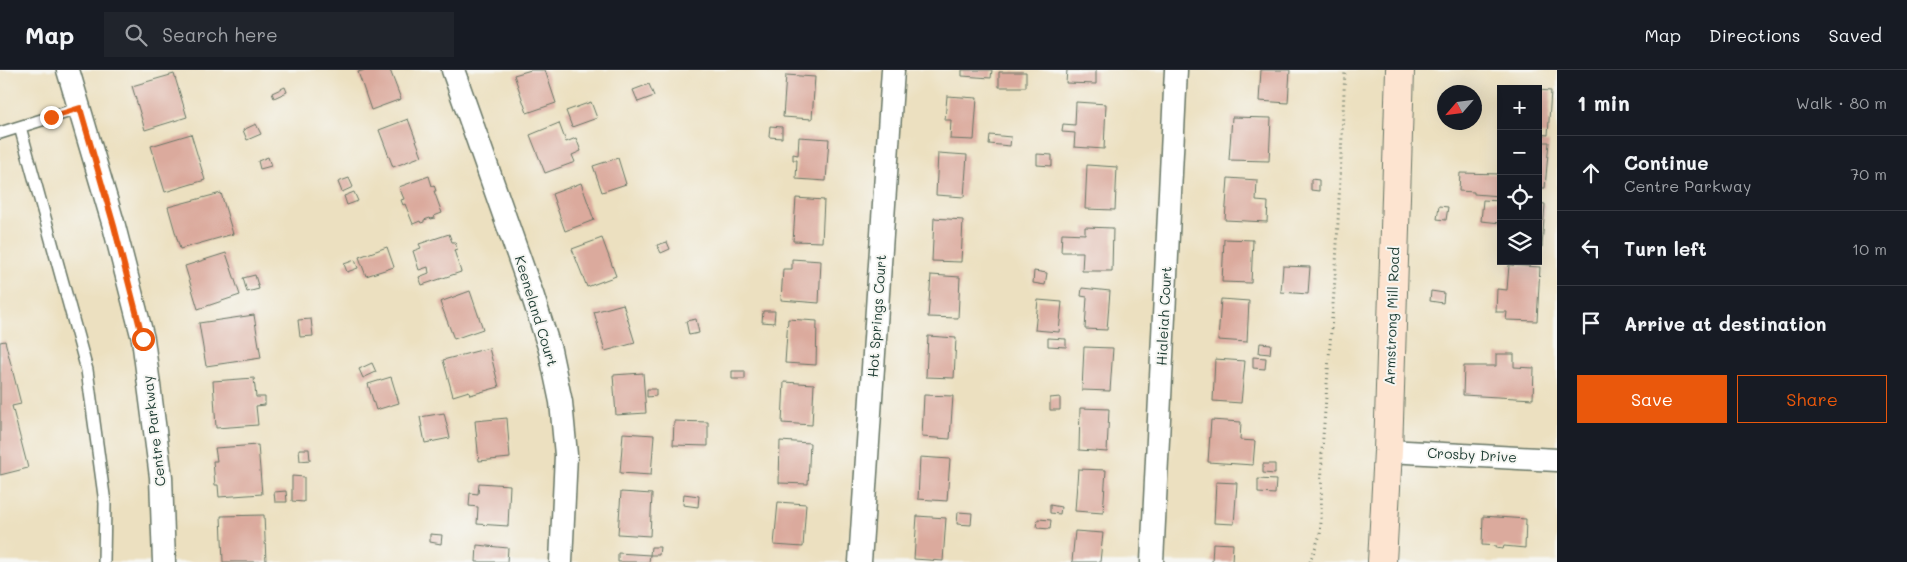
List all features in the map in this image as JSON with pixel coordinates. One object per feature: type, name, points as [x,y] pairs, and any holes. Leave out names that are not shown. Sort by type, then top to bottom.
[{"type":"main road","name":"Armstrong Mill Road","points":[[1382,562],[1388,451],[1400,70]]},
{"type":"street","name":"Centre Parkway","points":[[68,70],[114,226],[143,339],[161,477],[164,562]]},
{"type":"street","name":"Keeneland Court","points":[[453,70],[533,297],[554,368],[561,402],[566,455],[561,562]]},
{"type":"street","name":"Hot Springs Court","points":[[860,562],[893,70]]},
{"type":"street","name":"Hialeiah Court","points":[[1152,562],[1176,70]]},
{"type":"street","name":"Crosby Drive","points":[[1388,451],[1557,460]]},
{"type":"lane","points":[[0,133],[80,108]]},
{"type":"lane","points":[[20,127],[87,370],[105,503],[104,562]]},
{"type":"path","points":[[1310,562],[1320,535],[1321,522],[1322,450],[1336,264],[1345,70]]},
{"type":"building","points":[[365,70],[390,70],[401,99],[371,110],[358,72]]},
{"type":"building","points":[[531,70],[545,70],[556,103],[527,113],[514,75]]},
{"type":"building","points":[[962,70],[992,70],[991,78],[962,76]]},
{"type":"building","points":[[1067,70],[1096,70],[1096,84],[1066,83]]},
{"type":"building","points":[[1261,70],[1290,70],[1288,103],[1259,101]]},
{"type":"building","points":[[999,72],[1026,72],[1026,87],[999,87]]},
{"type":"building","points":[[174,74],[187,117],[145,130],[132,86]]},
{"type":"building","points":[[786,75],[815,77],[812,119],[783,117]]},
{"type":"building","points":[[649,84],[654,96],[638,102],[633,90]]},
{"type":"building","points":[[285,87],[287,92],[274,98],[272,93]]},
{"type":"building","points":[[1542,90],[1551,91],[1548,135],[1542,134]]},
{"type":"building","points":[[947,96],[977,98],[974,140],[950,139],[951,120],[945,120]]},
{"type":"building","points":[[591,102],[597,118],[572,127],[566,111]]},
{"type":"building","points":[[1076,102],[1106,104],[1104,149],[1074,147],[1075,133],[1062,132],[1063,124],[1075,125]]},
{"type":"building","points":[[1232,117],[1271,118],[1269,161],[1229,160]]},
{"type":"building","points":[[408,119],[422,156],[393,167],[379,130]]},
{"type":"building","points":[[559,123],[566,142],[576,138],[581,151],[572,155],[575,162],[545,173],[530,135]]},
{"type":"building","points":[[256,124],[261,134],[247,140],[243,130]]},
{"type":"building","points":[[770,126],[782,127],[782,138],[769,137]]},
{"type":"building","points":[[191,134],[205,180],[165,192],[151,146]]},
{"type":"building","points":[[990,135],[1011,137],[1010,146],[989,144]]},
{"type":"building","points":[[799,137],[829,139],[826,181],[796,179],[797,160],[793,160],[793,154],[798,155]]},
{"type":"building","points":[[1542,142],[1549,142],[1545,188],[1542,188]]},
{"type":"building","points":[[938,153],[967,155],[964,197],[936,195]]},
{"type":"building","points":[[1037,154],[1052,155],[1052,166],[1037,165]]},
{"type":"building","points":[[268,157],[271,166],[260,169],[258,161]]},
{"type":"building","points":[[618,158],[626,184],[602,192],[593,166]]},
{"type":"building","points":[[1087,165],[1117,167],[1115,210],[1085,209]]},
{"type":"building","points":[[1460,173],[1497,174],[1497,196],[1459,191]]},
{"type":"building","points":[[429,176],[432,186],[434,185],[436,191],[434,191],[442,213],[434,216],[435,218],[413,224],[405,204],[403,205],[401,200],[404,199],[399,187]]},
{"type":"building","points":[[349,178],[353,187],[342,192],[338,182]]},
{"type":"building","points":[[1228,178],[1257,180],[1256,201],[1268,202],[1267,222],[1225,220]]},
{"type":"building","points":[[1311,179],[1319,180],[1319,191],[1311,190]]},
{"type":"building","points":[[581,183],[594,220],[565,231],[552,194]]},
{"type":"building","points":[[354,192],[358,201],[347,205],[344,196]]},
{"type":"building","points":[[221,193],[233,234],[180,249],[168,207]]},
{"type":"building","points":[[796,198],[824,200],[822,242],[793,241]]},
{"type":"building","points":[[1483,200],[1497,201],[1497,223],[1481,221]]},
{"type":"building","points":[[1542,204],[1545,204],[1542,247]]},
{"type":"building","points":[[1439,206],[1448,207],[1446,220],[1437,219]]},
{"type":"building","points":[[934,218],[963,220],[961,262],[932,261]]},
{"type":"building","points":[[1085,227],[1113,228],[1112,271],[1082,271],[1083,252],[1061,252],[1062,233],[1085,234]]},
{"type":"building","points":[[449,234],[452,242],[455,242],[457,249],[454,250],[461,272],[422,285],[419,277],[429,273],[428,267],[419,270],[413,251],[421,248],[419,244]]},
{"type":"building","points":[[602,238],[616,276],[587,287],[572,249]]},
{"type":"building","points":[[1224,239],[1253,240],[1251,283],[1222,282]]},
{"type":"building","points":[[667,242],[670,249],[661,253],[657,245]]},
{"type":"building","points":[[387,247],[394,267],[366,276],[359,257]]},
{"type":"building","points":[[226,253],[240,295],[198,309],[185,266]]},
{"type":"building","points":[[792,259],[821,261],[819,303],[781,300],[783,269],[792,269]]},
{"type":"building","points":[[355,260],[358,268],[347,272],[344,264]]},
{"type":"building","points":[[1509,265],[1540,267],[1537,321],[1506,320],[1507,312],[1496,312],[1497,289],[1507,290]]},
{"type":"building","points":[[1283,266],[1310,267],[1308,294],[1281,292]]},
{"type":"building","points":[[1034,271],[1047,273],[1045,285],[1033,283]]},
{"type":"building","points":[[255,275],[259,289],[247,292],[243,278]]},
{"type":"building","points":[[931,275],[960,277],[958,318],[928,317]]},
{"type":"building","points":[[1082,288],[1110,291],[1107,330],[1085,329],[1087,297],[1081,296]]},
{"type":"building","points":[[470,291],[483,329],[454,339],[440,302]]},
{"type":"building","points":[[1431,291],[1444,293],[1443,303],[1430,301]]},
{"type":"building","points":[[1221,299],[1249,301],[1247,342],[1218,340]]},
{"type":"building","points":[[1038,300],[1062,302],[1059,332],[1035,330]]},
{"type":"building","points":[[623,304],[635,343],[605,351],[594,312]]},
{"type":"building","points":[[763,311],[775,311],[774,323],[762,322]]},
{"type":"building","points":[[254,315],[261,358],[206,366],[199,323]]},
{"type":"building","points":[[311,319],[313,336],[300,337],[298,320]]},
{"type":"building","points":[[696,319],[699,333],[689,335],[686,321]]},
{"type":"building","points":[[788,319],[817,321],[816,365],[785,363]]},
{"type":"building","points":[[928,336],[956,338],[954,378],[926,377]]},
{"type":"building","points":[[1048,338],[1066,339],[1066,347],[1048,346]]},
{"type":"building","points":[[5,341],[21,404],[12,406],[28,468],[0,475],[0,342]]},
{"type":"building","points":[[1260,343],[1271,344],[1270,354],[1259,353]]},
{"type":"building","points":[[1084,347],[1113,348],[1110,391],[1082,390]]},
{"type":"building","points":[[489,348],[499,387],[470,395],[469,391],[453,396],[443,360]]},
{"type":"building","points":[[1496,354],[1514,354],[1514,367],[1534,368],[1533,399],[1463,395],[1464,366],[1496,366]]},
{"type":"building","points":[[1253,357],[1266,358],[1265,369],[1253,368]]},
{"type":"building","points":[[1215,359],[1245,361],[1241,403],[1213,401]]},
{"type":"building","points":[[372,363],[376,372],[363,378],[359,369]]},
{"type":"building","points":[[732,371],[745,371],[745,379],[732,379]]},
{"type":"building","points":[[643,373],[646,413],[616,415],[613,375]]},
{"type":"building","points":[[391,377],[399,403],[376,410],[368,384]]},
{"type":"building","points":[[254,378],[256,397],[265,397],[265,405],[256,406],[258,425],[216,428],[213,381]]},
{"type":"building","points":[[784,382],[814,384],[812,425],[782,423]]},
{"type":"building","points":[[647,389],[656,389],[656,396],[647,397]]},
{"type":"building","points":[[924,395],[953,396],[950,439],[922,437]]},
{"type":"building","points":[[1060,397],[1060,410],[1050,410],[1050,398]]},
{"type":"building","points":[[1080,408],[1109,409],[1107,452],[1079,450]]},
{"type":"building","points":[[444,413],[450,438],[425,443],[420,417]]},
{"type":"building","points":[[507,418],[510,458],[479,461],[475,421]]},
{"type":"building","points":[[1211,420],[1241,422],[1240,440],[1255,441],[1253,465],[1208,462]]},
{"type":"building","points":[[674,421],[708,422],[708,446],[673,445]]},
{"type":"building","points":[[623,433],[654,435],[651,475],[620,473]]},
{"type":"building","points":[[780,441],[810,443],[808,484],[779,483]]},
{"type":"building","points":[[258,445],[262,494],[219,497],[218,485],[215,485],[213,461],[217,461],[215,448]]},
{"type":"building","points":[[299,449],[309,449],[310,460],[300,461]]},
{"type":"building","points":[[920,457],[950,459],[947,501],[918,499]]},
{"type":"building","points":[[1263,464],[1275,464],[1275,474],[1263,473]]},
{"type":"building","points":[[1078,469],[1106,470],[1103,513],[1075,511]]},
{"type":"building","points":[[292,476],[304,477],[304,502],[292,501]]},
{"type":"building","points":[[1258,479],[1276,480],[1275,494],[1258,493]]},
{"type":"building","points":[[1216,482],[1237,483],[1234,524],[1214,523]]},
{"type":"building","points":[[479,483],[510,485],[508,526],[477,524],[478,507],[469,506],[470,493],[478,494]]},
{"type":"building","points":[[286,491],[287,502],[275,502],[274,492]]},
{"type":"building","points":[[621,492],[652,494],[650,536],[618,534]]},
{"type":"building","points":[[684,494],[699,496],[698,507],[683,505]]},
{"type":"building","points":[[778,502],[806,504],[803,547],[774,545]]},
{"type":"building","points":[[1050,505],[1061,507],[1060,514],[1050,513]]},
{"type":"building","points":[[958,512],[972,513],[971,525],[957,524]]},
{"type":"building","points":[[264,515],[266,562],[223,562],[221,516]]},
{"type":"building","points":[[917,516],[946,518],[943,561],[914,559]]},
{"type":"building","points":[[1483,516],[1526,519],[1525,548],[1504,546],[1503,549],[1496,548],[1497,546],[1482,545]]},
{"type":"building","points":[[1038,519],[1051,520],[1050,529],[1037,528]]},
{"type":"building","points":[[1075,531],[1103,533],[1100,562],[1072,562]]},
{"type":"building","points":[[430,534],[442,535],[441,544],[430,542]]},
{"type":"building","points":[[1213,543],[1233,544],[1232,562],[1212,562]]},
{"type":"building","points":[[477,545],[508,548],[507,562],[476,562]]},
{"type":"building","points":[[651,547],[660,547],[659,555],[650,555]]},
{"type":"building","points":[[618,553],[650,555],[649,562],[618,562]]},
{"type":"route","points":[[51,117],[80,108],[114,226],[143,339]]}]
